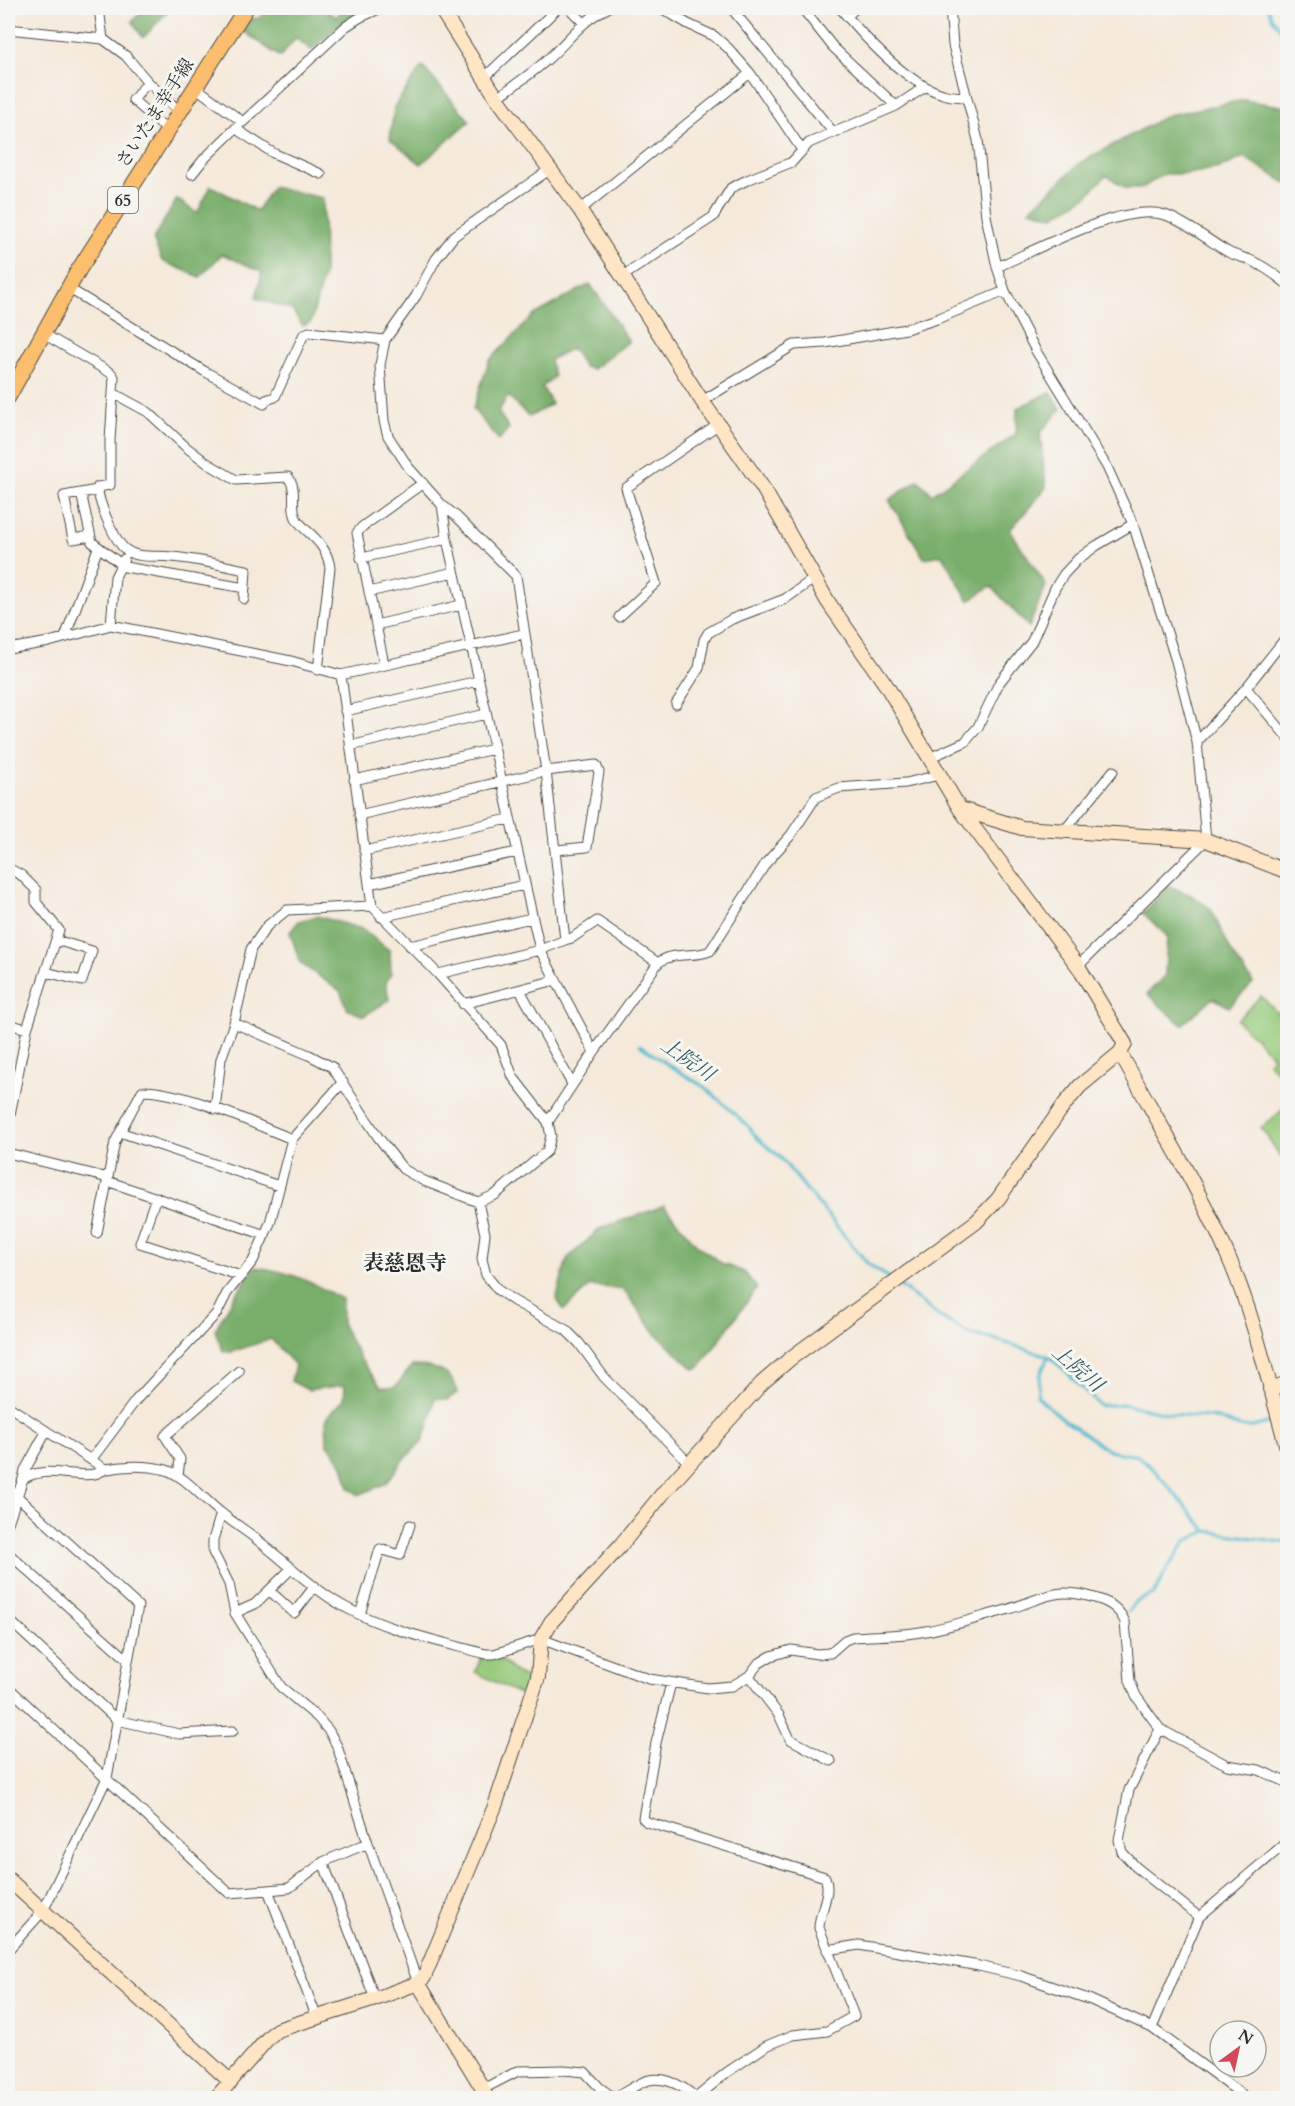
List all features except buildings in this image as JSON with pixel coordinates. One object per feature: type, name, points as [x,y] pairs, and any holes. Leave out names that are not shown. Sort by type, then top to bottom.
[{"type":"main road","name":"さいたま幸手線","points":[[10,388],[68,288],[246,8]]},
{"type":"street","points":[[99,8],[103,39]]},
{"type":"street","points":[[192,174],[239,125],[345,27],[381,8]]},
{"type":"street","points":[[216,2098],[277,2030],[375,1999],[418,1983],[424,1977],[495,1806],[538,1677],[541,1639],[551,1622],[762,1383],[791,1358],[976,1222],[998,1199],[1064,1105],[1080,1086],[1119,1053],[1125,1044],[1078,966],[960,809],[886,685],[828,603],[763,488],[702,401],[580,210],[497,98],[440,8]]},
{"type":"street","points":[[485,76],[558,8]]},
{"type":"street","points":[[569,8],[584,23]]},
{"type":"street","points":[[497,98],[550,57],[594,14],[608,8]]},
{"type":"street","points":[[662,8],[714,36],[750,73],[801,150]]},
{"type":"street","points":[[731,8],[833,132]]},
{"type":"street","points":[[802,8],[833,47],[896,106]]},
{"type":"street","points":[[840,8],[862,35],[909,76],[925,87],[945,95],[966,97]]},
{"type":"street","points":[[846,16],[856,8]]},
{"type":"street","points":[[950,8],[953,45],[978,140],[986,216],[997,267],[1005,291],[1036,351],[1107,467],[1133,524],[1176,661],[1197,742],[1206,840]]},
{"type":"street","points":[[8,29],[103,39],[126,56],[147,82],[179,111]]},
{"type":"street","points":[[580,210],[750,73]]},
{"type":"street","points":[[147,82],[133,100],[167,130]]},
{"type":"street","points":[[195,87],[273,153],[321,174]]},
{"type":"street","points":[[623,276],[713,217],[731,188],[792,162],[809,143],[896,106],[925,87]]},
{"type":"street","points":[[549,170],[454,236],[436,259],[416,296],[385,340],[380,365],[384,421],[393,444],[409,468],[442,505],[516,576],[546,771],[565,940]]},
{"type":"street","points":[[997,267],[1098,223],[1126,216],[1153,213],[1166,215],[1231,254],[1274,273],[1287,285]]},
{"type":"street","points":[[68,288],[204,371],[264,404],[266,400],[275,397],[304,334],[309,332],[385,340]]},
{"type":"street","points":[[702,401],[794,345],[825,343],[906,329],[1005,291]]},
{"type":"street","points":[[42,333],[111,373],[114,377],[110,485],[98,487],[97,490],[64,496],[73,539],[90,536]]},
{"type":"street","points":[[112,393],[148,412],[186,447],[236,480],[288,477],[293,483],[296,521],[321,544],[330,568],[318,670]]},
{"type":"street","points":[[619,616],[656,583],[626,488],[718,424]]},
{"type":"street","points":[[384,664],[357,533],[423,483]]},
{"type":"street","points":[[97,490],[113,531],[127,551],[144,556],[173,556],[246,570],[244,600]]},
{"type":"street","points":[[81,493],[92,542],[125,567],[245,588]]},
{"type":"street","points":[[442,505],[461,605],[531,918],[540,950],[594,1052]]},
{"type":"street","points":[[929,758],[965,742],[978,728],[999,683],[1032,640],[1055,588],[1064,574],[1078,559],[1133,524]]},
{"type":"street","points":[[361,558],[447,539]]},
{"type":"street","points":[[65,637],[98,548]]},
{"type":"street","points":[[111,625],[116,577],[127,551]]},
{"type":"street","points":[[369,592],[454,572]]},
{"type":"street","points":[[676,704],[699,668],[704,640],[708,633],[732,618],[785,599],[815,578]]},
{"type":"street","points":[[376,625],[461,605]]},
{"type":"street","points":[[8,649],[111,625],[291,661],[340,675],[524,634]]},
{"type":"street","points":[[1197,742],[1246,688],[1287,635]]},
{"type":"street","points":[[234,1023],[332,1067],[378,1137],[403,1169],[424,1181],[478,1202],[495,1195],[547,1151],[551,1136],[548,1122],[513,1077],[501,1045],[438,974],[372,906],[340,675]]},
{"type":"street","points":[[345,711],[478,681]]},
{"type":"street","points":[[1246,688],[1287,738]]},
{"type":"street","points":[[350,746],[486,714]]},
{"type":"street","points":[[354,780],[494,749]]},
{"type":"street","points":[[359,815],[546,771],[592,764],[598,767],[599,772],[587,847],[556,850]]},
{"type":"street","points":[[1064,831],[1113,771]]},
{"type":"street","points":[[548,1122],[594,1052],[658,963],[672,956],[704,954],[710,951],[766,863],[791,835],[816,797],[839,788],[906,783],[939,775]]},
{"type":"street","points":[[960,809],[1022,828],[1206,840],[1287,872]]},
{"type":"street","points":[[364,851],[509,819]]},
{"type":"street","points":[[1078,966],[1206,840]]},
{"type":"street","points":[[369,884],[517,852]]},
{"type":"street","points":[[8,868],[21,875],[36,890],[36,902],[59,930],[27,1029],[8,1125]]},
{"type":"street","points":[[381,917],[524,885]]},
{"type":"street","points":[[215,1108],[221,1059],[234,1023],[251,949],[267,926],[287,910],[372,906]]},
{"type":"street","points":[[410,946],[531,918]]},
{"type":"street","points":[[438,974],[540,950],[572,938],[597,921],[658,963]]},
{"type":"street","points":[[46,972],[82,981],[92,951],[56,940]]},
{"type":"street","points":[[463,1004],[556,980]]},
{"type":"street","points":[[520,990],[572,1084]]},
{"type":"street","points":[[8,1024],[27,1029]]},
{"type":"street","points":[[1119,1053],[1210,1216],[1232,1265],[1287,1451]]},
{"type":"street","points":[[91,1460],[136,1400],[217,1313],[227,1293],[253,1261],[270,1223],[292,1139],[343,1082]]},
{"type":"street","points":[[97,1233],[115,1142],[142,1091],[177,1097],[215,1108],[292,1139]]},
{"type":"street","points":[[120,1132],[279,1186]]},
{"type":"street","points":[[8,1153],[108,1180],[265,1235]]},
{"type":"street","points":[[156,1197],[140,1243],[241,1276]]},
{"type":"street","points":[[478,1202],[485,1234],[482,1259],[486,1275],[498,1290],[566,1330],[579,1343],[604,1377],[690,1464]]},
{"type":"street","points":[[178,1476],[180,1459],[165,1436],[239,1371]]},
{"type":"street","points":[[1270,1389],[1287,1383]]},
{"type":"street","points":[[8,1406],[105,1469]]},
{"type":"street","points":[[8,1523],[25,1470],[46,1432]]},
{"type":"street","points":[[23,1479],[28,1476],[54,1472],[96,1474],[105,1469],[142,1467],[164,1469],[178,1476],[220,1513],[330,1598],[360,1614],[418,1636],[486,1654],[494,1654],[541,1639],[649,1679],[708,1688],[732,1686],[749,1676],[758,1665],[771,1656],[791,1650],[817,1654],[830,1653],[845,1640],[853,1637],[925,1632],[1009,1609],[1040,1597],[1078,1592],[1105,1601],[1122,1614],[1125,1622],[1130,1681],[1136,1696],[1160,1729],[1227,1766],[1260,1770],[1287,1783]]},
{"type":"street","points":[[8,1488],[138,1606],[107,1778],[43,1911],[8,1950]]},
{"type":"street","points":[[220,1513],[213,1540],[213,1552],[229,1584],[235,1613],[282,1687],[317,1718],[329,1731],[337,1746],[368,1843],[418,1983],[484,2094],[518,2072],[564,2070],[585,2072],[600,2088],[613,2097],[625,2094],[647,2080],[660,2078],[686,2090],[696,2098],[726,2073],[766,2046],[794,2035],[826,2031],[854,2016],[819,1928],[819,1920],[829,1886],[825,1877],[647,1822],[643,1818],[656,1743],[671,1683]]},
{"type":"street","points":[[360,1614],[380,1549],[400,1555],[410,1525]]},
{"type":"street","points":[[8,1553],[128,1660]]},
{"type":"street","points":[[235,1613],[255,1604],[292,1568]]},
{"type":"street","points":[[270,1591],[294,1613],[315,1586]]},
{"type":"street","points":[[8,1620],[117,1720],[179,1734],[233,1731]]},
{"type":"street","points":[[749,1676],[779,1716],[790,1738],[831,1761]]},
{"type":"street","points":[[8,1687],[229,1893],[289,1888],[323,1862],[368,1843]]},
{"type":"street","points":[[1160,1729],[1129,1790],[1119,1840],[1122,1852],[1136,1867],[1199,1917]]},
{"type":"street","points":[[1152,2028],[1199,1917],[1287,1841]]},
{"type":"street","points":[[323,1862],[375,1999]]},
{"type":"street","points":[[8,1879],[231,2082]]},
{"type":"street","points":[[268,1890],[317,2018]]},
{"type":"street","points":[[827,1950],[859,1945],[1021,1976],[1091,2000],[1152,2028],[1227,2082],[1241,2094],[1238,2098]]},
{"type":"green space","points":[[147,8],[171,8],[143,38],[132,21]]},
{"type":"green space","points":[[270,8],[324,8],[336,17],[344,8],[372,9],[345,20],[311,50],[296,38],[280,57],[242,30],[248,19],[259,18]]},
{"type":"green space","points":[[422,66],[470,121],[421,164],[390,139],[394,107]]},
{"type":"green space","points":[[1244,100],[1287,107],[1287,184],[1244,157],[1220,168],[1188,174],[1164,174],[1142,188],[1126,188],[1106,175],[1087,196],[1054,216],[1029,210],[1081,162],[1168,115]]},
{"type":"green space","points":[[211,186],[257,211],[272,187],[323,198],[324,273],[311,322],[303,326],[292,310],[256,298],[262,272],[222,254],[200,277],[162,261],[153,239],[177,199],[197,213]]},
{"type":"green space","points":[[590,284],[629,341],[593,369],[584,367],[572,348],[550,360],[554,377],[542,387],[552,404],[529,417],[508,396],[498,412],[509,428],[499,440],[473,409],[489,361],[534,315]]},
{"type":"green space","points":[[1051,392],[1061,409],[1040,433],[1046,488],[1010,530],[1046,585],[1029,627],[991,586],[969,601],[942,555],[924,558],[889,500],[918,480],[932,494],[1016,434],[1017,408]]},
{"type":"green space","points":[[1169,886],[1191,895],[1211,909],[1232,953],[1253,983],[1229,1007],[1213,998],[1182,1025],[1147,994],[1165,975],[1167,936],[1143,913]]},
{"type":"green space","points":[[317,916],[362,929],[390,951],[391,975],[386,982],[389,1000],[364,1016],[348,1010],[340,991],[300,963],[290,932],[299,921]]},
{"type":"green space","points":[[1261,996],[1287,1023],[1287,1083],[1268,1062],[1273,1056],[1237,1020]]},
{"type":"green space","points":[[1287,1106],[1287,1150],[1280,1156],[1261,1128]]},
{"type":"green space","points":[[664,1206],[697,1245],[723,1264],[744,1272],[757,1288],[699,1368],[694,1369],[657,1335],[623,1289],[590,1286],[564,1310],[556,1299],[567,1259],[601,1228]]},
{"type":"green space","points":[[255,1267],[300,1278],[342,1299],[342,1325],[361,1360],[381,1387],[395,1387],[412,1366],[434,1368],[452,1379],[457,1393],[447,1400],[435,1398],[428,1428],[421,1443],[407,1456],[385,1484],[359,1495],[349,1488],[343,1465],[327,1443],[326,1419],[344,1399],[345,1385],[308,1390],[291,1381],[295,1365],[271,1339],[231,1352],[223,1351],[215,1330]]},
{"type":"green space","points":[[482,1656],[500,1659],[515,1672],[533,1680],[527,1698],[475,1672]]},
{"type":"waterway","points":[[1268,8],[1272,18],[1288,38]]},
{"type":"waterway","name":"上院川","points":[[640,1045],[706,1088],[749,1127],[757,1138],[779,1156],[868,1264],[891,1279]]},
{"type":"waterway","name":"上院川","points":[[900,1286],[939,1316],[971,1335],[990,1338],[1048,1356],[1100,1406],[1123,1404],[1172,1414],[1216,1418],[1240,1427],[1253,1427],[1274,1421]]},
{"type":"waterway","points":[[1048,1356],[1040,1376],[1037,1396],[1064,1420],[1109,1451],[1138,1456],[1155,1471],[1207,1531]]},
{"type":"waterway","points":[[1128,1612],[1135,1602],[1155,1593],[1164,1574],[1186,1541],[1207,1531],[1288,1543]]},
{"type":"district","name":"表慈恩寺","points":[[405,1263]]}]
